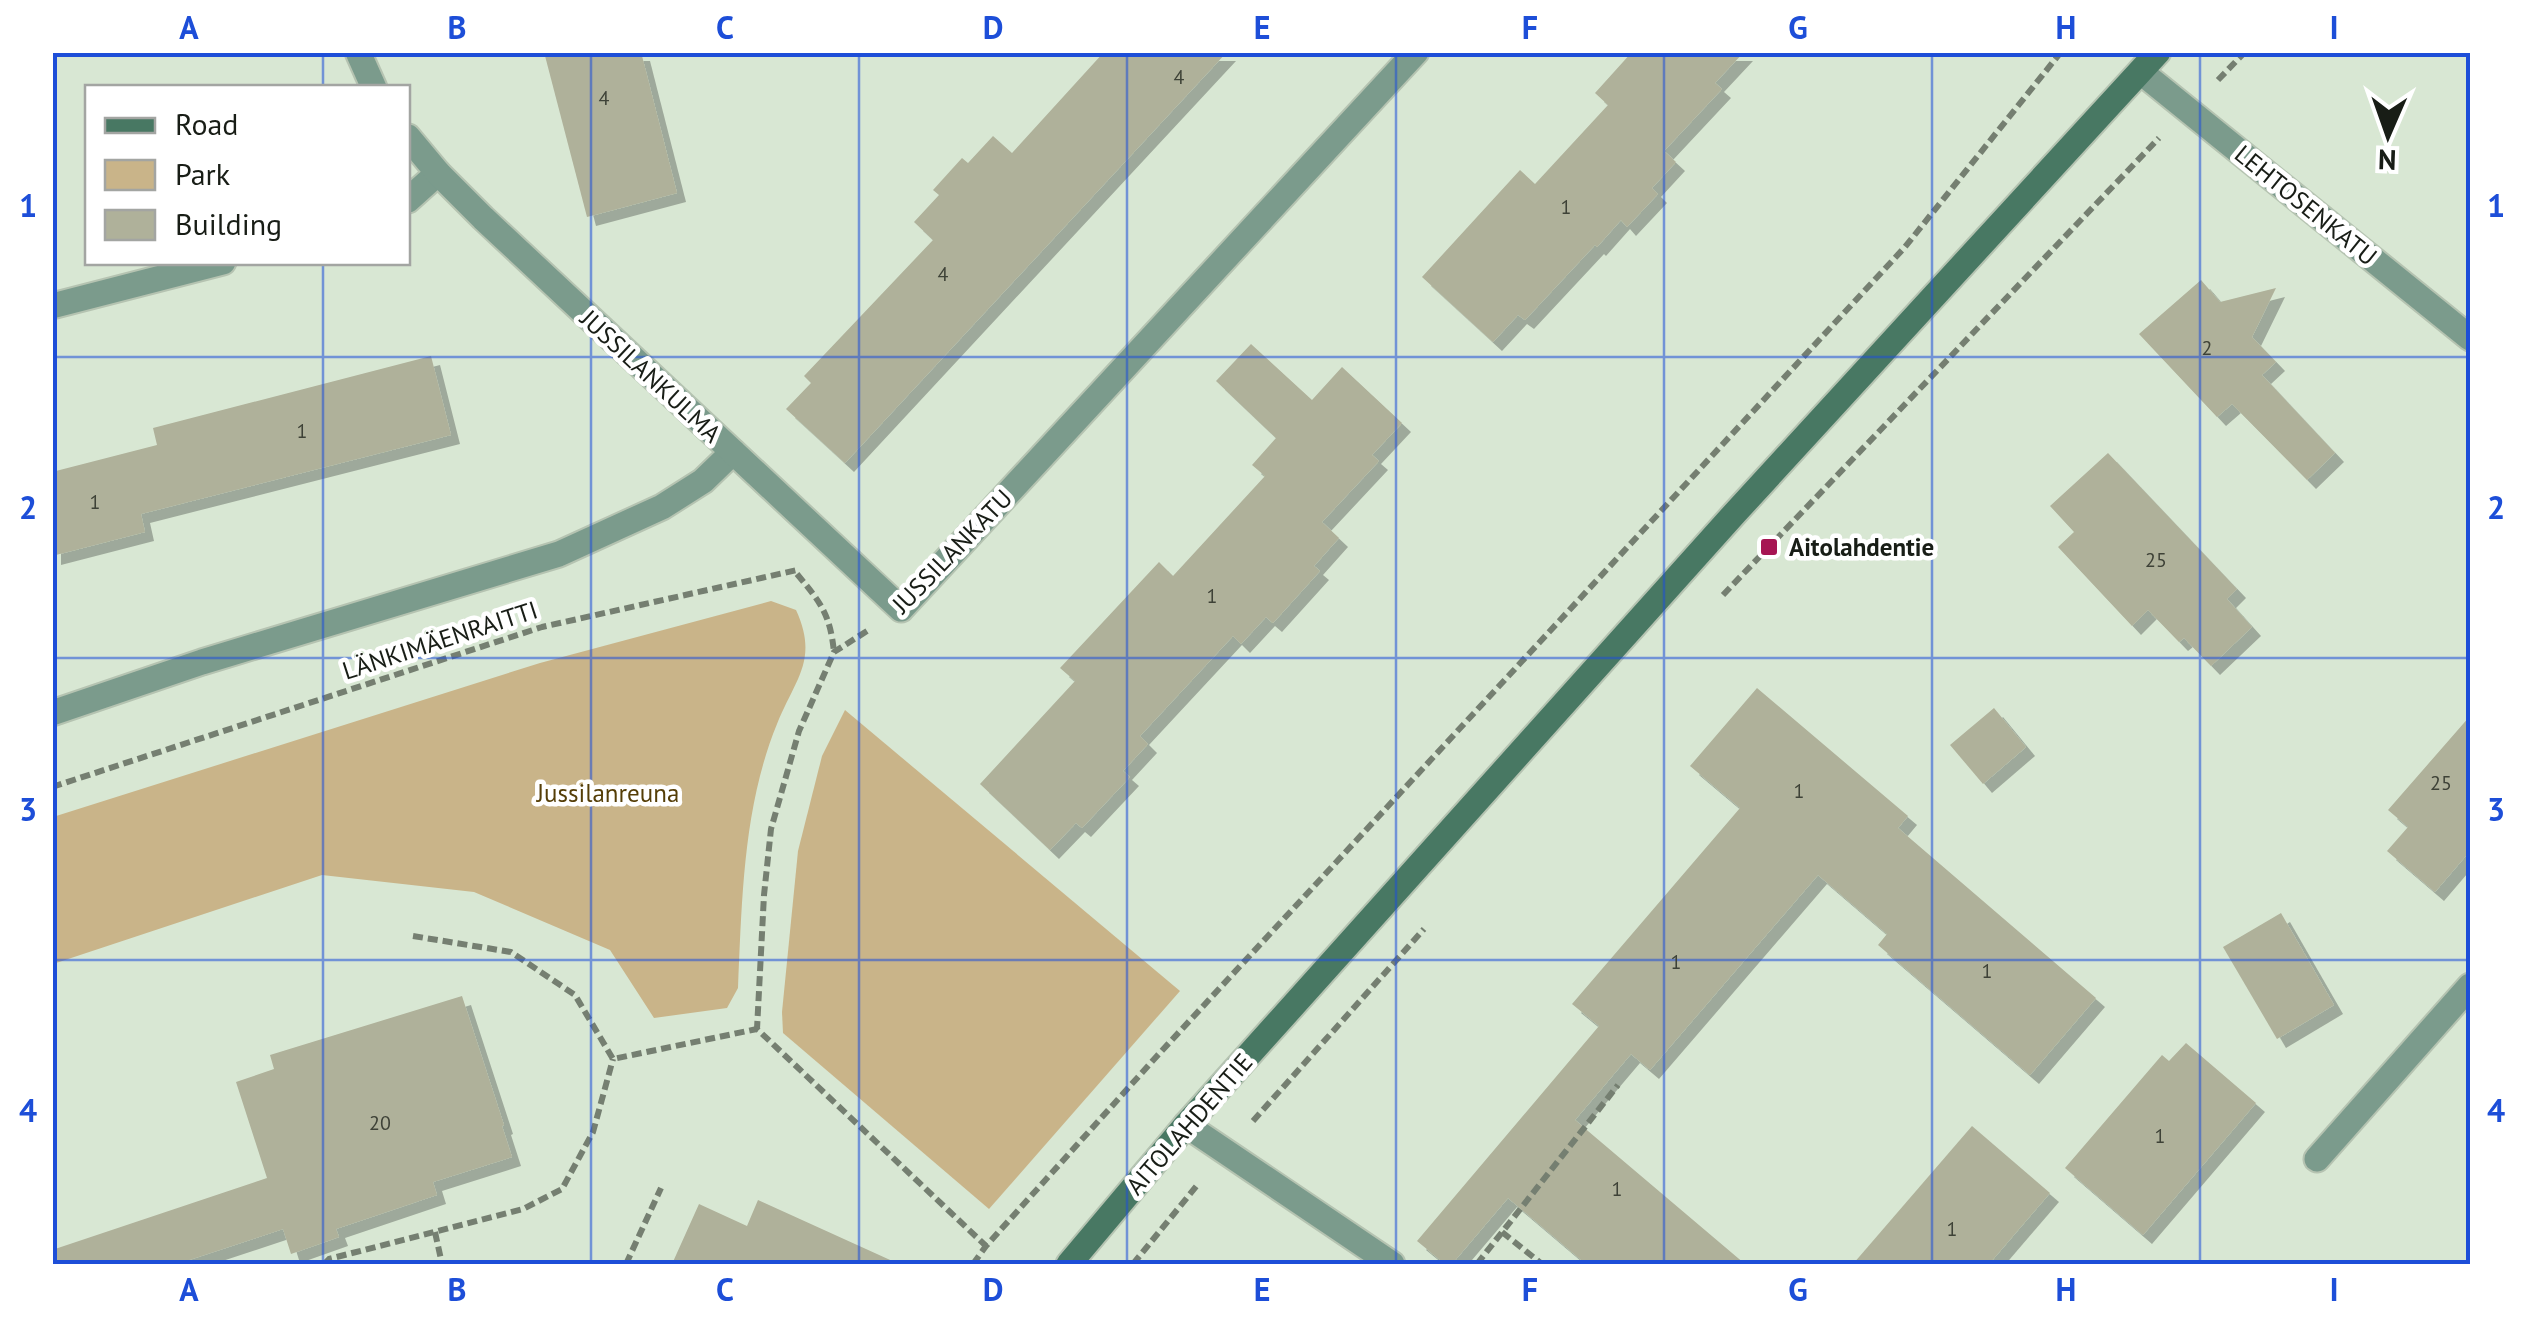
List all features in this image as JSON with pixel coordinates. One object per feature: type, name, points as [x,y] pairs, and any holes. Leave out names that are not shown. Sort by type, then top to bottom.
[{"type":"main road","name":"AITOLAHDENTIE","points":[[1069,1264],[1186,1126],[1735,513],[2150,62]]},
{"type":"street","points":[[358,52],[373,85]]},
{"type":"street","name":"JUSSILANKATU","points":[[901,609],[1416,52]]},
{"type":"street","name":"LEHTOSENKATU","points":[[2150,62],[2190,110],[2470,338]]},
{"type":"street","name":"JUSSILANKULMA","points":[[410,138],[483,218],[901,609]]},
{"type":"street","points":[[410,198],[438,173]]},
{"type":"street","points":[[52,306],[211,265]]},
{"type":"street","points":[[52,713],[202,662],[559,554],[662,507],[703,481],[733,452]]},
{"type":"street","points":[[2317,1160],[2470,986]]},
{"type":"street","points":[[1186,1126],[1392,1264]]},
{"type":"path","points":[[973,1264],[1157,1056],[1905,247],[2061,52]]},
{"type":"path","points":[[1711,607],[2144,152],[2245,52]]},
{"type":"path","name":"LÄNKIMÄENRAITTI","points":[[52,787],[542,627],[847,558]]},
{"type":"path","points":[[795,571],[822,603],[834,652],[799,731],[771,829],[757,1028],[986,1246]]},
{"type":"path","name":"JUSSILANKATU","points":[[834,652],[901,609]]},
{"type":"path","points":[[1133,1264],[1177,1208],[1432,920]]},
{"type":"path","points":[[324,1264],[523,1210],[562,1190],[593,1132],[613,1059],[575,995],[511,952],[413,936]]},
{"type":"path","points":[[613,1059],[757,1028]]},
{"type":"path","points":[[1477,1264],[1618,1085]]},
{"type":"path","points":[[626,1264],[661,1188]]},
{"type":"path","points":[[435,1232],[442,1264]]},
{"type":"path","points":[[1502,1232],[1542,1264]]},
{"type":"green space","name":"Jussilanreuna","points":[[771,601],[796,610],[803,627],[805,656],[777,724],[757,788],[746,854],[738,988],[727,1008],[654,1018],[610,950],[474,892],[322,875],[53,964],[53,817],[540,663]]},
{"type":"green space","points":[[845,710],[1180,991],[989,1209],[783,1033],[798,851],[822,756]]},
{"type":"building","points":[[544,52],[641,52],[677,193],[587,217]]},
{"type":"building","points":[[1104,52],[1227,52],[845,463],[786,409],[811,383],[804,376],[933,240],[914,222],[939,195],[933,190],[962,158],[968,163],[993,136],[1012,153]]},
{"type":"building","points":[[1632,52],[1744,52],[1715,83],[1722,89],[1664,151],[1676,162],[1652,188],[1658,194],[1627,227],[1621,220],[1525,320],[1518,315],[1493,342],[1422,277],[1520,170],[1535,184],[1608,105],[1595,93]]},
{"type":"building","points":[[2201,280],[2220,302],[2276,288],[2252,337],[2276,362],[2262,375],[2335,453],[2307,480],[2232,404],[2217,417],[2139,334]]},
{"type":"building","points":[[1251,344],[1312,400],[1342,367],[1402,423],[1372,455],[1379,461],[1322,522],[1339,538],[1314,566],[1320,571],[1273,623],[1266,617],[1241,644],[1233,636],[1140,736],[1148,744],[1123,771],[1130,777],[1082,828],[1076,823],[1050,850],[980,784],[1075,681],[1060,668],[1159,562],[1173,576],[1265,476],[1252,465],[1276,438],[1216,381]]},
{"type":"building","points":[[431,356],[451,435],[141,514],[145,532],[52,556],[52,472],[157,445],[153,428]]},
{"type":"building","points":[[2108,453],[2237,589],[2227,599],[2252,627],[2211,666],[2184,638],[2179,642],[2148,610],[2132,626],[2058,547],[2074,532],[2050,506]]},
{"type":"building","points":[[1757,688],[1908,816],[1898,828],[2096,998],[2030,1075],[1878,945],[1887,934],[1818,875],[1650,1070],[1631,1054],[1575,1120],[1745,1264],[1586,1264],[1508,1198],[1452,1264],[1445,1264],[1417,1241],[1599,1026],[1572,1004],[1740,808],[1690,766]]},
{"type":"building","points":[[1994,708],[2026,747],[1983,784],[1950,745]]},
{"type":"building","points":[[2470,716],[2470,851],[2435,892],[2387,851],[2408,827],[2388,810]]},
{"type":"building","points":[[2281,913],[2334,1005],[2277,1039],[2223,947]]},
{"type":"building","points":[[462,996],[512,1157],[433,1182],[437,1195],[336,1229],[339,1237],[291,1254],[283,1229],[177,1264],[52,1264],[52,1250],[267,1178],[236,1082],[274,1069],[270,1055]]},
{"type":"building","points":[[2186,1043],[2256,1103],[2143,1235],[2065,1168],[2162,1055],[2169,1061]]},
{"type":"building","points":[[1972,1126],[2050,1193],[1989,1264],[1853,1264]]},
{"type":"building","points":[[758,1200],[899,1264],[672,1264],[699,1204],[747,1226]]},
{"type":"place","name":"Aitolahdentie","points":[[1769,547]]}]
